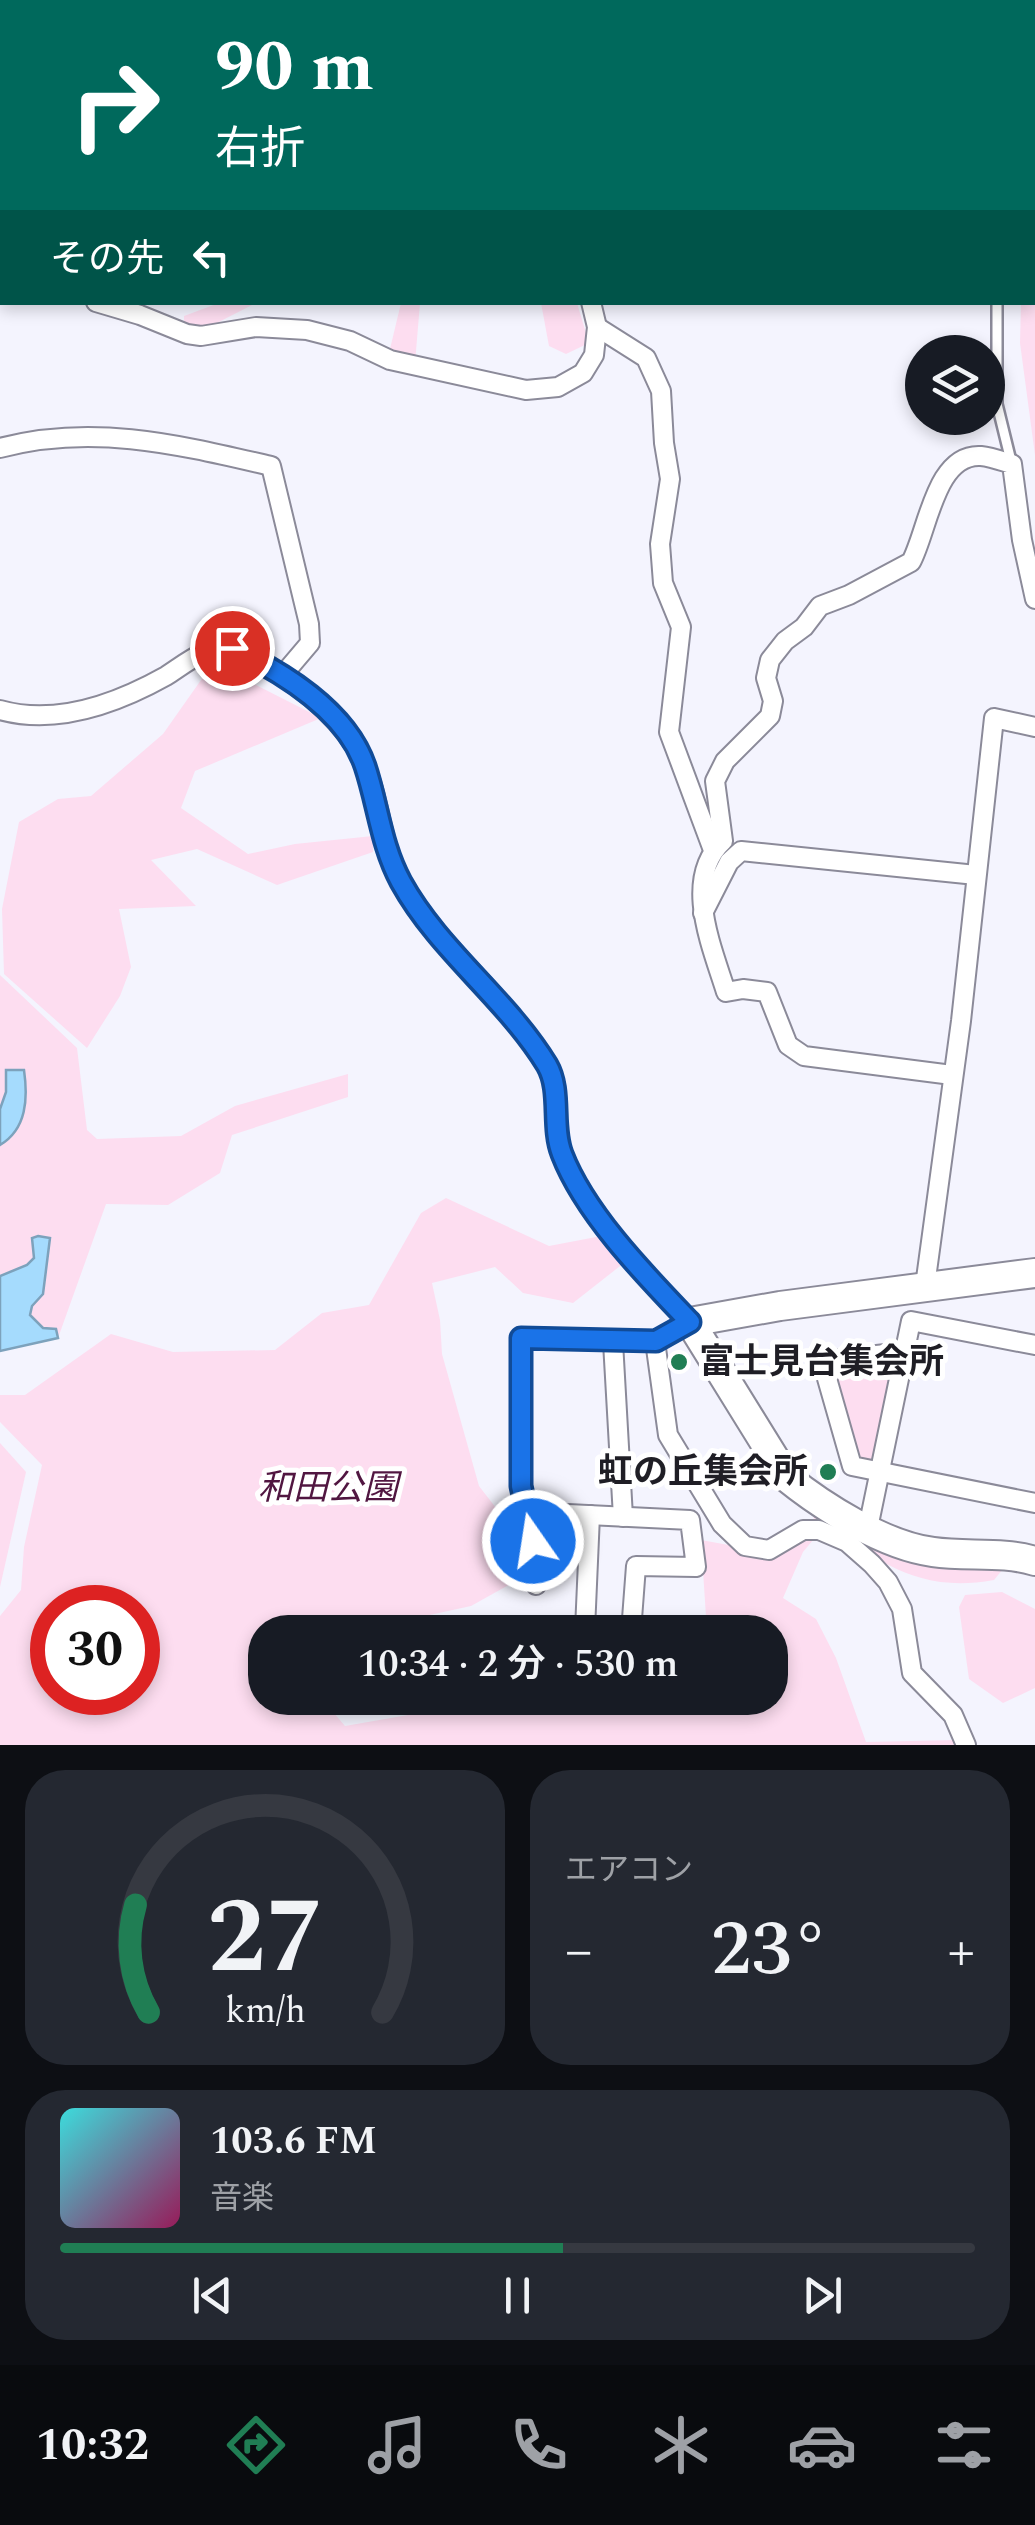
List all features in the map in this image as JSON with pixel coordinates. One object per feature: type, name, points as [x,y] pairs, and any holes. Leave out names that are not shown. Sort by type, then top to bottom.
[{"type":"street","points":[[107,305],[201,336],[256,326],[307,330],[350,342],[390,360],[526,390],[558,387],[583,373],[594,356],[598,327],[592,305]]},
{"type":"street","points":[[598,327],[646,358],[662,391],[670,479],[660,544],[663,583],[681,627],[669,732],[713,850]]},
{"type":"street","points":[[0,448],[30,440],[119,436],[166,442],[271,466],[310,644],[282,676]]},
{"type":"street","points":[[952,1074],[804,1056],[788,1045],[767,992],[726,992],[701,898],[713,850],[723,841],[714,781],[725,760],[770,716],[773,702],[766,678],[770,660],[820,606],[911,562],[942,478],[954,463],[976,455],[1012,464],[1035,599]]},
{"type":"street","points":[[0,710],[44,716],[81,712],[122,698],[196,655],[232,648],[282,676],[341,726],[364,762],[384,842],[424,920],[514,1018],[550,1071],[555,1132],[576,1181],[629,1259],[690,1322],[786,1477],[808,1495],[906,1548],[1020,1556],[1035,1561]]},
{"type":"street","points":[[926,1286],[994,718],[1035,727]]},
{"type":"street","points":[[703,914],[729,862],[741,851],[976,875]]},
{"type":"street","points":[[536,1584],[539,1569],[521,1486],[521,1338],[656,1341],[690,1322],[1035,1273]]},
{"type":"street","points":[[868,1528],[911,1321],[1035,1345]]},
{"type":"street","points":[[656,1341],[668,1435],[722,1524],[745,1546],[769,1550],[802,1530],[819,1530],[847,1542],[888,1582],[902,1609],[912,1674],[953,1716],[966,1745]]},
{"type":"street","points":[[613,1342],[622,1517]]},
{"type":"street","points":[[904,1352],[822,1361],[852,1466],[1035,1502]]},
{"type":"street","points":[[527,1512],[690,1520],[696,1567],[636,1566],[630,1615]]},
{"type":"street","points":[[586,1615],[590,1516]]},
{"type":"lane","points":[[997,305],[997,404],[1012,464]]},
{"type":"green space","points":[[214,305],[252,305],[209,327],[184,333],[184,316]]},
{"type":"green space","points":[[401,305],[420,305],[415,363],[390,349]]},
{"type":"green space","points":[[541,305],[578,305],[589,343],[566,354],[549,346]]},
{"type":"green space","points":[[1021,305],[1035,305],[1035,455],[1020,343]]},
{"type":"green space","points":[[213,663],[321,718],[195,771],[181,808],[248,854],[295,844],[373,836],[373,852],[277,885],[197,849],[151,860],[196,906],[119,909],[131,967],[120,996],[87,1048],[4,974],[2,909],[19,822],[58,799],[91,796],[163,734]]},
{"type":"green space","points":[[0,975],[77,1048],[87,1130],[97,1139],[181,1136],[235,1106],[348,1074],[348,1097],[232,1135],[220,1173],[168,1205],[106,1204],[58,1338],[56,1329],[43,1328],[30,1315],[32,1306],[43,1294],[50,1238],[27,1265],[0,1276],[0,1145],[11,1138],[6,1071],[7,1092],[0,1109]]},
{"type":"green space","name":"和田公園","points":[[446,1198],[549,1246],[612,1234],[629,1259],[573,1303],[523,1293],[495,1267],[432,1283],[442,1354],[479,1486],[527,1548],[525,1576],[471,1606],[430,1615],[248,1615],[248,1715],[336,1715],[345,1726],[408,1715],[788,1715],[788,1615],[706,1615],[701,1540],[734,1546],[819,1533],[803,1552],[783,1598],[816,1619],[836,1658],[866,1742],[957,1740],[959,1745],[0,1745],[0,1616],[21,1590],[24,1547],[42,1465],[0,1422],[0,1395],[25,1395],[111,1334],[173,1352],[275,1350],[322,1313],[369,1305],[421,1213]]},
{"type":"green space","points":[[886,1361],[895,1368],[878,1454],[870,1463],[857,1457],[835,1376],[838,1367]]},
{"type":"green space","points":[[0,1443],[26,1472],[0,1587]]},
{"type":"green space","points":[[813,1511],[1007,1564],[994,1580],[966,1583],[919,1577],[858,1548],[814,1520]]},
{"type":"green space","points":[[1002,1592],[1035,1609],[1035,1688],[1003,1703],[969,1679],[959,1607],[965,1595]]},
{"type":"water","points":[[6,1070],[24,1070],[26,1091],[21,1122],[0,1145],[0,1109],[6,1092]]},
{"type":"water","points":[[32,1238],[50,1238],[43,1294],[32,1306],[30,1315],[43,1328],[56,1329],[58,1338],[0,1351],[0,1276],[34,1258]]},
{"type":"place","name":"富士見台集会所","points":[[679,1362]]},
{"type":"place","name":"虹の丘集会所","points":[[828,1472]]},
{"type":"route","points":[[232,648],[267,664],[309,695],[341,726],[364,762],[384,842],[399,878],[424,920],[514,1018],[550,1071],[555,1132],[576,1181],[629,1259],[690,1322],[656,1341],[521,1338],[521,1486],[533,1541]]}]
